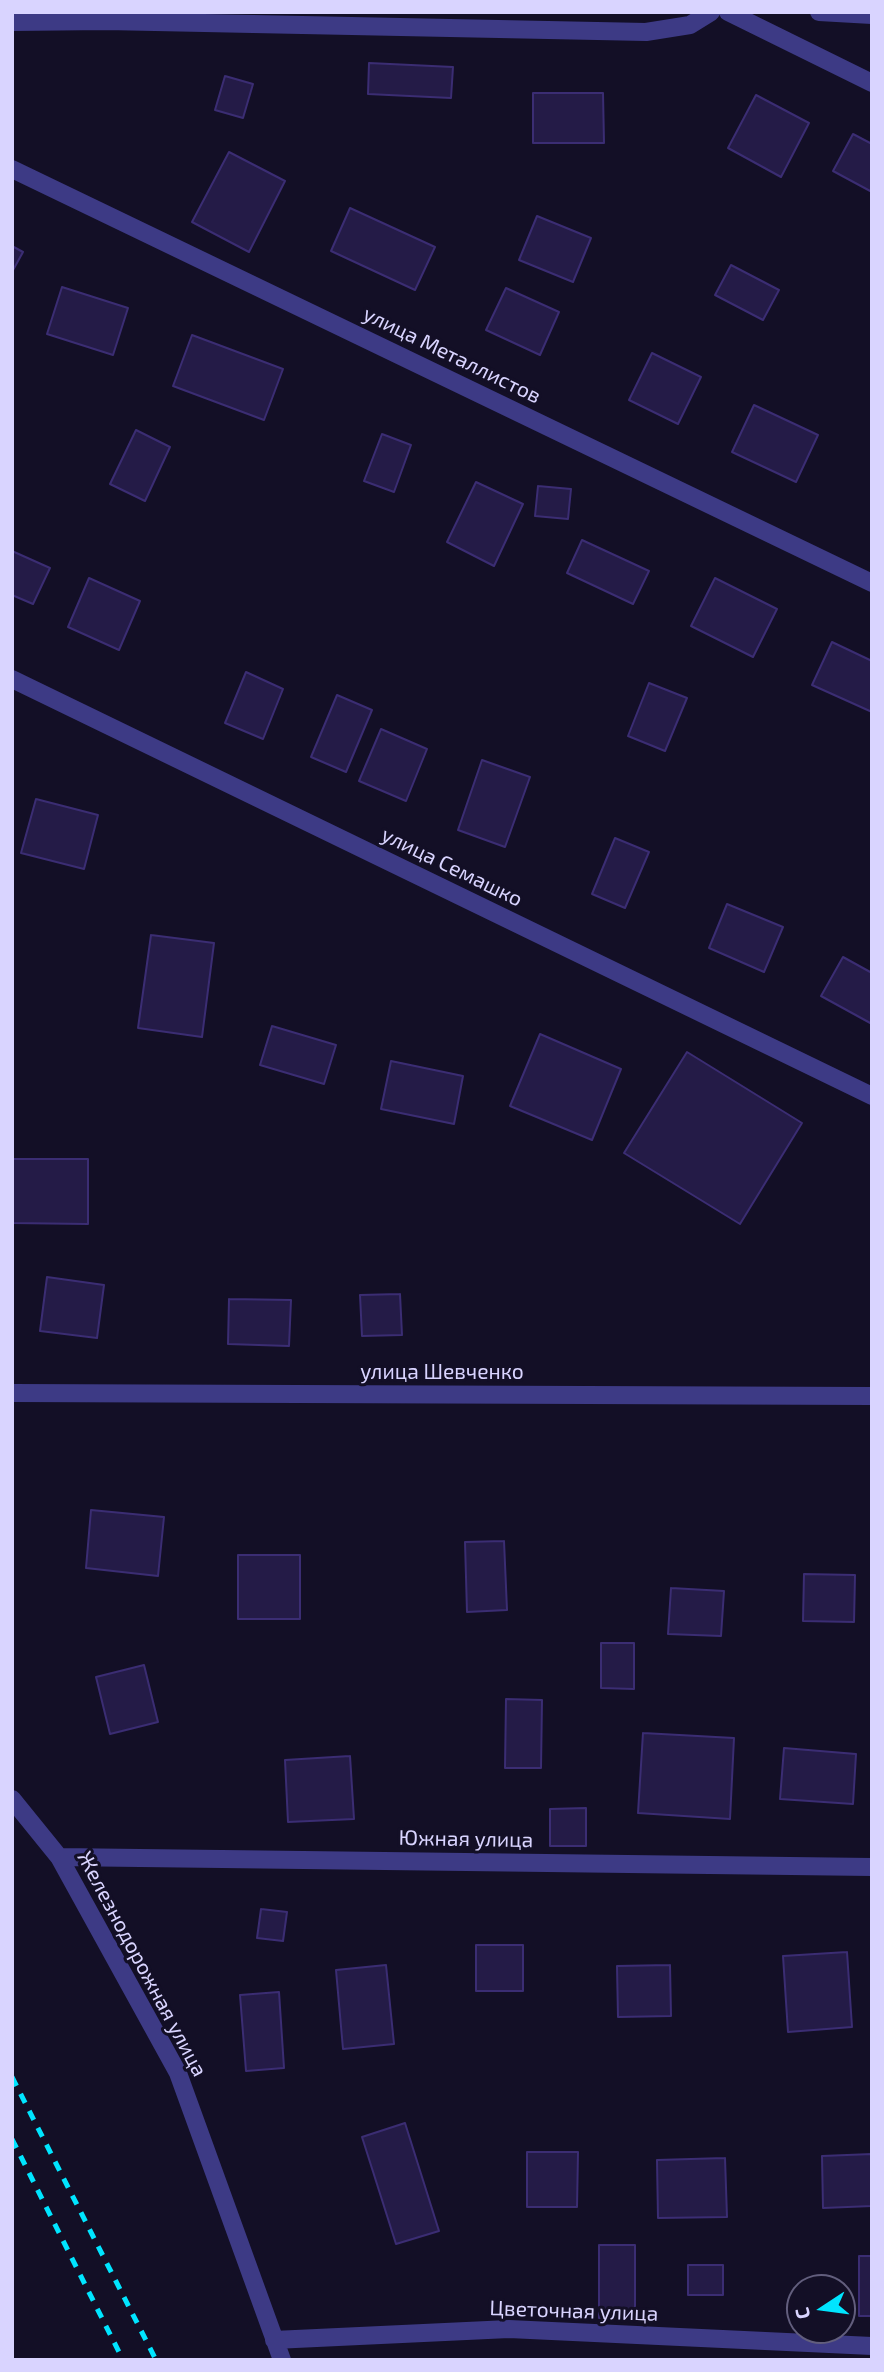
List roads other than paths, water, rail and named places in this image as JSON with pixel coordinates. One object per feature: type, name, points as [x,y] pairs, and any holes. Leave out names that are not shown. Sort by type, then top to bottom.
[{"type":"street","points":[[12,23],[106,21],[646,32],[690,25],[711,12]]},
{"type":"street","points":[[728,12],[872,83]]},
{"type":"street","points":[[819,12],[872,15]]},
{"type":"street","name":"улица Металлистов","points":[[12,169],[872,583]]},
{"type":"street","name":"улица Семашко","points":[[12,679],[872,1096]]},
{"type":"street","name":"улица Шевченко","points":[[12,1393],[872,1396]]},
{"type":"street","name":"Железнодорожная улица","points":[[12,1799],[59,1857],[178,2073],[282,2360]]},
{"type":"street","name":"Южная улица","points":[[59,1857],[872,1867]]},
{"type":"street","name":"Цветочная улица","points":[[274,2340],[509,2329],[872,2346]]},
{"type":"railway","points":[[12,2077],[156,2360]]},
{"type":"railway","points":[[12,2139],[123,2360]]}]
